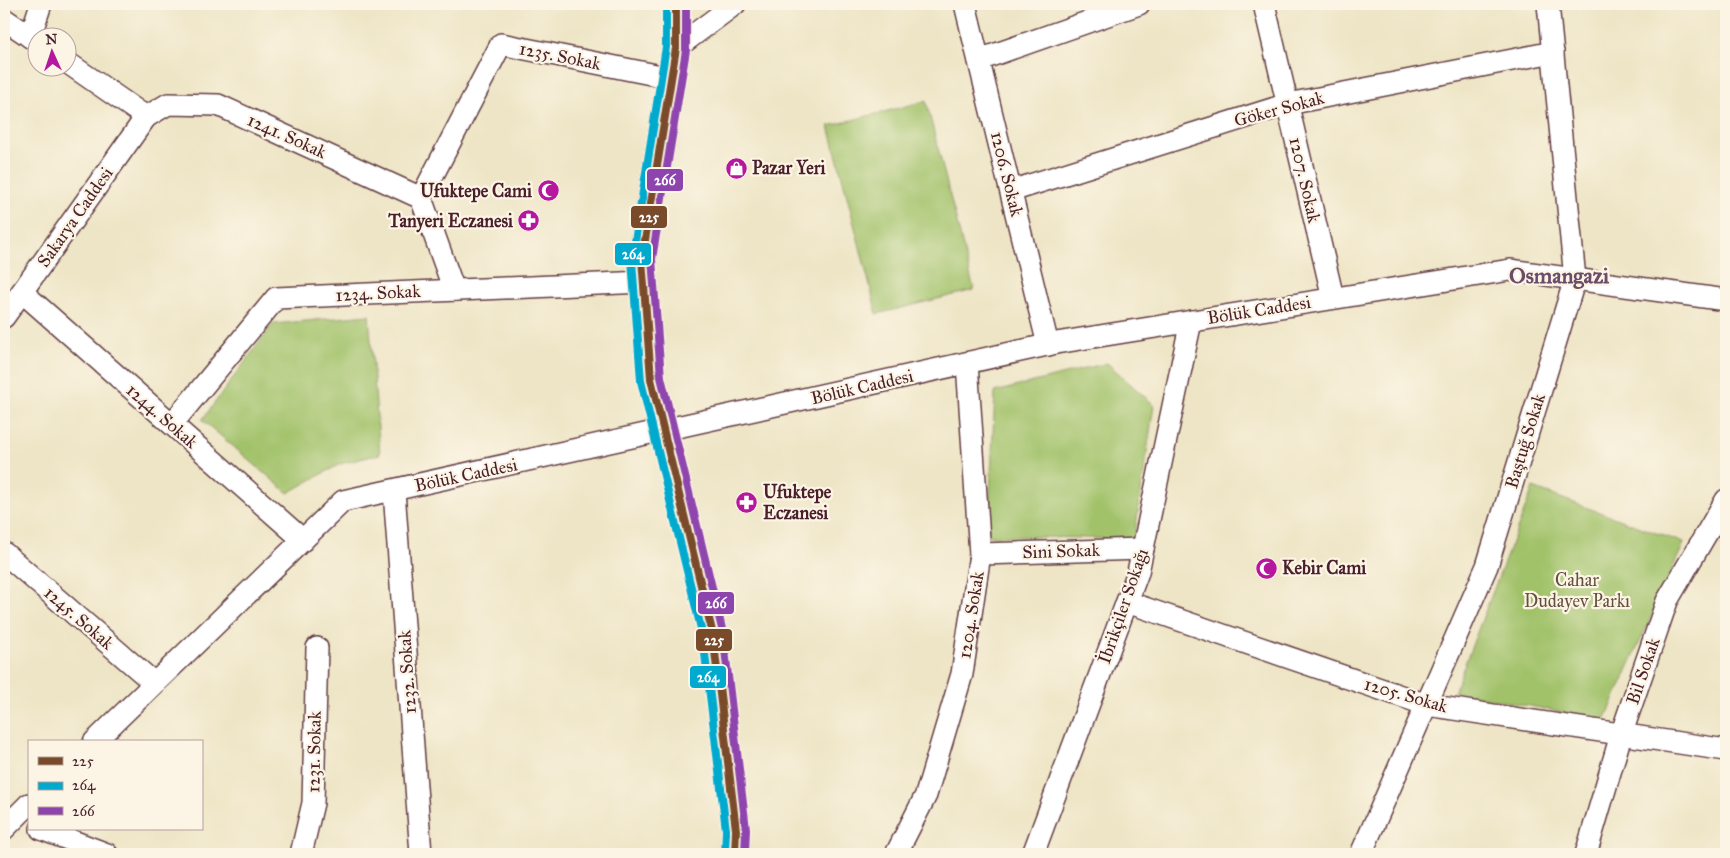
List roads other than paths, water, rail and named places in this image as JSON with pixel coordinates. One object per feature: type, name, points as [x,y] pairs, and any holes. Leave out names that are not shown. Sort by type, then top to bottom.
[{"type":"main road","points":[[676,4],[676,48],[642,259],[651,379],[713,635],[736,830],[735,854]]},
{"type":"street","points":[[36,28],[41,4]]},
{"type":"street","points":[[676,48],[736,4]]},
{"type":"street","name":"1206. Sokak","points":[[965,4],[1048,345]]},
{"type":"street","points":[[979,60],[1139,4]]},
{"type":"street","name":"1207. Sokak","points":[[1264,4],[1333,298]]},
{"type":"street","name":"Baştuğ Sokak","points":[[1362,854],[1487,566],[1575,279],[1548,4]]},
{"type":"street","points":[[4,19],[28,36]]},
{"type":"street","name":"1235. Sokak","points":[[421,198],[501,44],[671,78]]},
{"type":"street","name":"Göker Sokak","points":[[1011,191],[1288,104],[1553,52]]},
{"type":"street","points":[[78,70],[146,117]]},
{"type":"street","name":"1241. Sokak","points":[[146,117],[168,104],[218,105],[421,198]]},
{"type":"street","name":"Sakarya Caddesi","points":[[4,317],[146,117]]},
{"type":"street","points":[[421,198],[454,290]]},
{"type":"street","name":"Bölük Caddesi","points":[[96,740],[343,501],[1048,345],[1510,270],[1726,300]]},
{"type":"street","name":"1234. Sokak","points":[[172,424],[276,298],[644,282]]},
{"type":"street","name":"1244. Sokak","points":[[22,292],[303,540]]},
{"type":"street","name":"İbrikçiler Sokağı","points":[[1033,854],[1138,572],[1191,321]]},
{"type":"street","name":"1204. Sokak","points":[[896,854],[926,795],[962,674],[980,554],[967,363]]},
{"type":"street","name":"1232. Sokak","points":[[394,490],[421,854]]},
{"type":"street","name":"Bil Sokak","points":[[1586,854],[1621,735],[1667,601],[1726,500]]},
{"type":"street","name":"Sini Sokak","points":[[980,554],[1143,549]]},
{"type":"street","name":"1245. Sokak","points":[[4,553],[154,683]]},
{"type":"street","name":"1205. Sokak","points":[[1127,602],[1427,705],[1726,750]]},
{"type":"street","name":"1231. Sokak","points":[[301,854],[313,803],[317,648]]},
{"type":"street","points":[[15,824],[28,805]]},
{"type":"street","points":[[44,830],[107,854]]},
{"type":"place","name":"Pazar Yeri","points":[[736,168]]},
{"type":"place","name":"Ufuktepe Cami","points":[[548,191]]},
{"type":"place","name":"Tanyeri Eczanesi","points":[[529,221]]},
{"type":"place","name":"Ufuktepe Eczanesi","points":[[747,502]]},
{"type":"place","name":"Kebir Cami","points":[[1266,568]]},
{"type":"district","name":"Osmangazi","points":[[1559,275]]},
{"type":"park label","name":"Cahar Dudayev Parkı","points":[[1577,590]]}]
